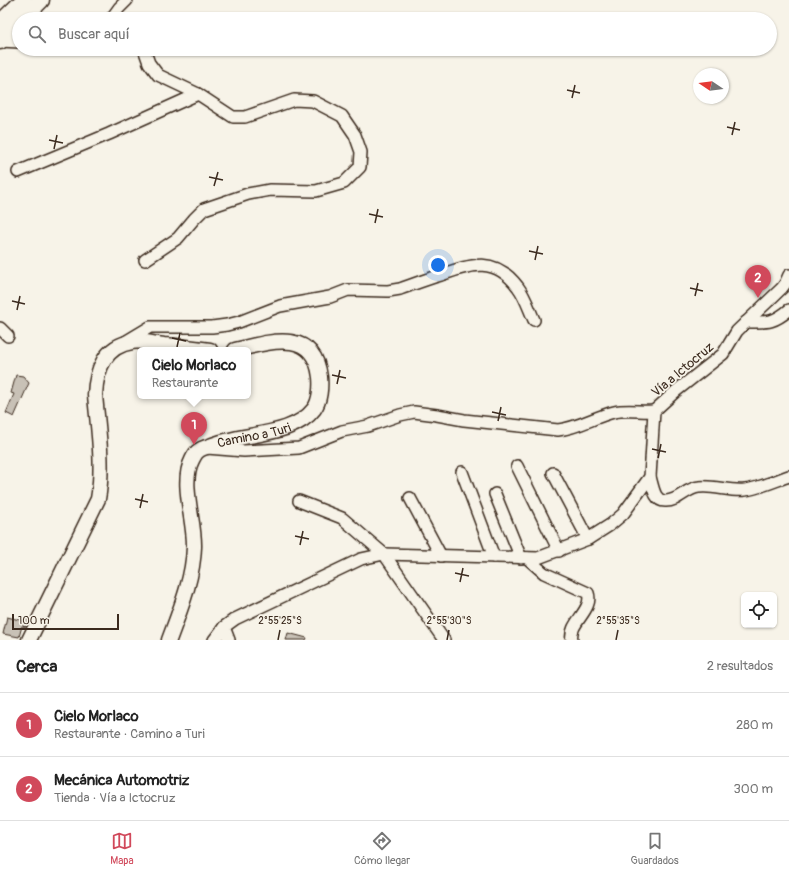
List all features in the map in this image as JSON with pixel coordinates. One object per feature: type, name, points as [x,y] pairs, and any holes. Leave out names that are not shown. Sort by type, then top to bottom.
[{"type":"highway","points":[[0,24],[24,0]]},
{"type":"highway","points":[[29,12],[41,0]]},
{"type":"highway","points":[[0,41],[12,29]]},
{"type":"main road","points":[[29,640],[98,499],[101,485],[95,395],[97,374],[107,356],[119,345],[134,341],[185,347]]},
{"type":"main road","name":"Camino a Turi","points":[[169,640],[183,602],[192,566],[194,545],[187,476],[191,462],[197,452],[219,442],[283,429],[295,424],[308,416],[315,408],[319,396],[319,368],[314,357],[307,349],[296,343],[284,341],[272,341],[247,347]]},
{"type":"street","points":[[116,12],[127,0]]},
{"type":"street","points":[[0,41],[12,42]]},
{"type":"street","points":[[145,260],[178,238],[204,209],[248,194],[270,190],[316,191],[344,183],[360,167],[361,152],[355,134],[342,116],[313,100],[294,100],[245,117],[233,117],[198,94],[158,75],[149,63],[146,56]]},
{"type":"street","points":[[18,172],[109,134],[198,94]]},
{"type":"street","points":[[119,345],[150,327],[212,327],[227,325],[239,322],[280,306],[330,297],[348,290],[388,291],[400,289],[474,264],[497,269],[513,280],[520,288],[534,320]]},
{"type":"street","name":"Vía a Ictocruz","points":[[654,411],[676,391],[723,354],[737,331],[782,288],[789,275]]},
{"type":"street","points":[[746,322],[770,322],[780,318],[789,310]]},
{"type":"street","points":[[0,328],[8,336]]},
{"type":"street","points":[[205,448],[244,451],[299,448],[342,431],[368,426],[400,415],[414,412],[464,420],[558,430],[570,428],[599,416],[616,412],[654,411],[650,477],[658,499],[666,502],[674,500],[690,489],[699,487],[745,490],[789,476]]},
{"type":"street","points":[[517,466],[559,551]]},
{"type":"street","points":[[462,472],[494,557]]},
{"type":"street","points":[[553,473],[588,539]]},
{"type":"street","points":[[214,640],[224,627],[235,619],[361,559],[384,554],[538,558],[559,551],[588,539],[624,514],[650,477]]},
{"type":"street","points":[[495,494],[524,558],[544,573],[588,593],[588,602],[573,630],[571,637],[572,640]]},
{"type":"street","points":[[410,498],[441,556]]},
{"type":"street","points":[[299,502],[342,518],[384,554],[444,640]]},
{"type":"street","points":[[224,627],[229,640]]},
{"type":"building","points":[[16,375],[23,376],[29,383],[14,417],[6,413],[14,394],[11,393]]},
{"type":"building","points":[[7,617],[20,620],[21,618],[29,620],[26,627],[22,626],[19,637],[3,634]]},
{"type":"building","points":[[288,633],[307,638],[306,640],[286,640]]},
{"type":"place","name":"Mecánica Automotriz","points":[[758,298]]},
{"type":"place","name":"Cielo Morlaco","points":[[194,445]]}]
